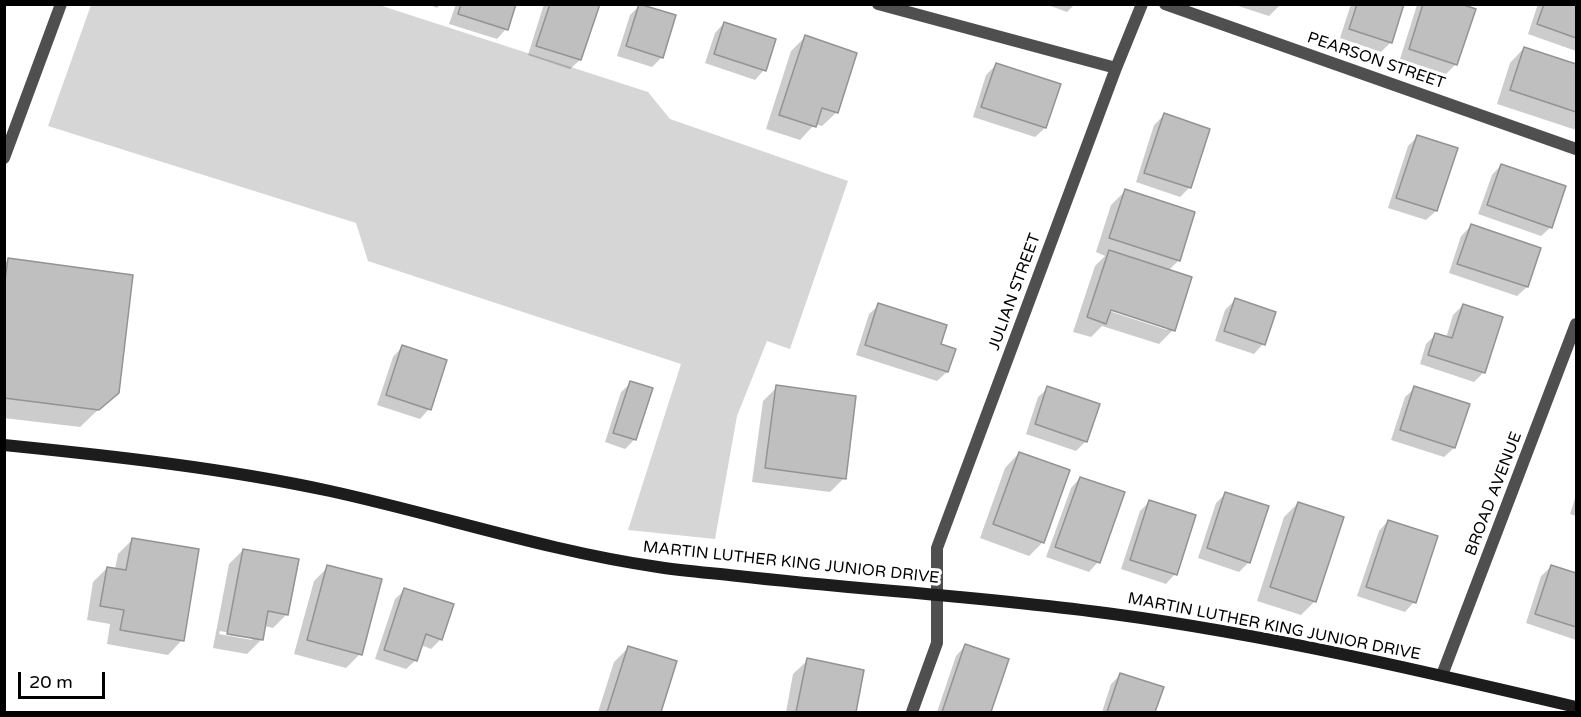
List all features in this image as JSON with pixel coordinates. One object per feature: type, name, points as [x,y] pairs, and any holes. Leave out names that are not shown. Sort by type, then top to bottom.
[{"type":"main road","name":"MARTIN LUTHER KING JUNIOR DRIVE","points":[[4,445],[252,476],[332,492],[553,548],[660,568],[1108,613],[1197,626],[1442,675],[1576,707]]},
{"type":"street","points":[[4,158],[61,4]]},
{"type":"street","points":[[878,4],[1116,68]]},
{"type":"street","name":"JULIAN STREET","points":[[912,712],[937,643],[937,548],[1142,4]]},
{"type":"street","name":"PEARSON STREET","points":[[1165,4],[1576,149]]},
{"type":"street","name":"BROAD AVENUE","points":[[1442,675],[1576,324]]},
{"type":"shaded area","points":[[91,5],[379,5],[648,92],[670,119],[848,181],[790,349],[767,341],[737,416],[715,539],[628,530],[681,364],[368,261],[356,223],[48,126]]},
{"type":"building","points":[[461,4],[516,4],[508,30],[458,14]]},
{"type":"building","points":[[550,4],[600,4],[581,60],[536,46]]},
{"type":"building","points":[[639,4],[676,15],[663,58],[626,46]]},
{"type":"building","points":[[1357,4],[1404,4],[1392,43],[1349,29]]},
{"type":"building","points":[[1423,4],[1461,4],[1476,9],[1457,65],[1409,49]]},
{"type":"building","points":[[1544,4],[1576,4],[1576,38],[1537,24]]},
{"type":"building","points":[[724,22],[776,39],[766,71],[714,54]]},
{"type":"building","points":[[805,35],[857,53],[838,113],[822,108],[816,127],[779,115]]},
{"type":"building","points":[[1524,47],[1576,64],[1576,112],[1510,90]]},
{"type":"building","points":[[996,63],[1061,84],[1046,128],[981,107]]},
{"type":"building","points":[[1164,113],[1210,129],[1191,188],[1144,173]]},
{"type":"building","points":[[1417,135],[1458,148],[1437,211],[1396,198]]},
{"type":"building","points":[[1501,164],[1566,186],[1552,228],[1487,205]]},
{"type":"building","points":[[1125,189],[1195,212],[1180,261],[1109,238]]},
{"type":"building","points":[[1471,224],[1541,248],[1528,287],[1457,264]]},
{"type":"building","points":[[1109,250],[1192,277],[1175,331],[1111,310],[1106,324],[1087,317]]},
{"type":"building","points":[[8,258],[133,275],[119,393],[99,410],[4,398],[4,288]]},
{"type":"building","points":[[1235,298],[1276,312],[1265,345],[1224,331]]},
{"type":"building","points":[[878,303],[947,325],[941,344],[956,349],[948,372],[865,345]]},
{"type":"building","points":[[1463,304],[1503,317],[1485,373],[1428,355],[1435,333],[1452,338]]},
{"type":"building","points":[[402,345],[447,360],[431,410],[386,395]]},
{"type":"building","points":[[630,381],[653,388],[636,440],[613,433]]},
{"type":"building","points":[[776,385],[856,396],[846,479],[765,468]]},
{"type":"building","points":[[1047,386],[1100,404],[1087,442],[1035,424]]},
{"type":"building","points":[[1414,386],[1470,404],[1455,448],[1400,430]]},
{"type":"building","points":[[1019,452],[1070,470],[1044,543],[993,524]]},
{"type":"building","points":[[1080,477],[1125,492],[1100,563],[1055,547]]},
{"type":"building","points":[[1225,492],[1269,506],[1250,563],[1207,548]]},
{"type":"building","points":[[1149,500],[1196,515],[1177,575],[1130,560]]},
{"type":"building","points":[[1298,502],[1344,517],[1316,602],[1270,587]]},
{"type":"building","points":[[1388,520],[1438,536],[1416,603],[1366,587]]},
{"type":"building","points":[[132,538],[199,549],[184,641],[120,630],[124,610],[100,606],[107,567],[126,570]]},
{"type":"building","points":[[243,549],[299,559],[288,615],[268,611],[263,640],[227,634]]},
{"type":"building","points":[[327,565],[382,579],[362,655],[307,640]]},
{"type":"building","points":[[1551,565],[1576,573],[1576,627],[1535,614]]},
{"type":"building","points":[[404,588],[454,604],[442,640],[426,634],[417,661],[384,650]]},
{"type":"building","points":[[965,644],[1009,659],[991,712],[942,712]]},
{"type":"building","points":[[628,646],[677,661],[661,712],[607,712]]},
{"type":"building","points":[[807,658],[864,670],[856,712],[796,712]]},
{"type":"building","points":[[1120,673],[1164,687],[1155,712],[1107,712]]}]
